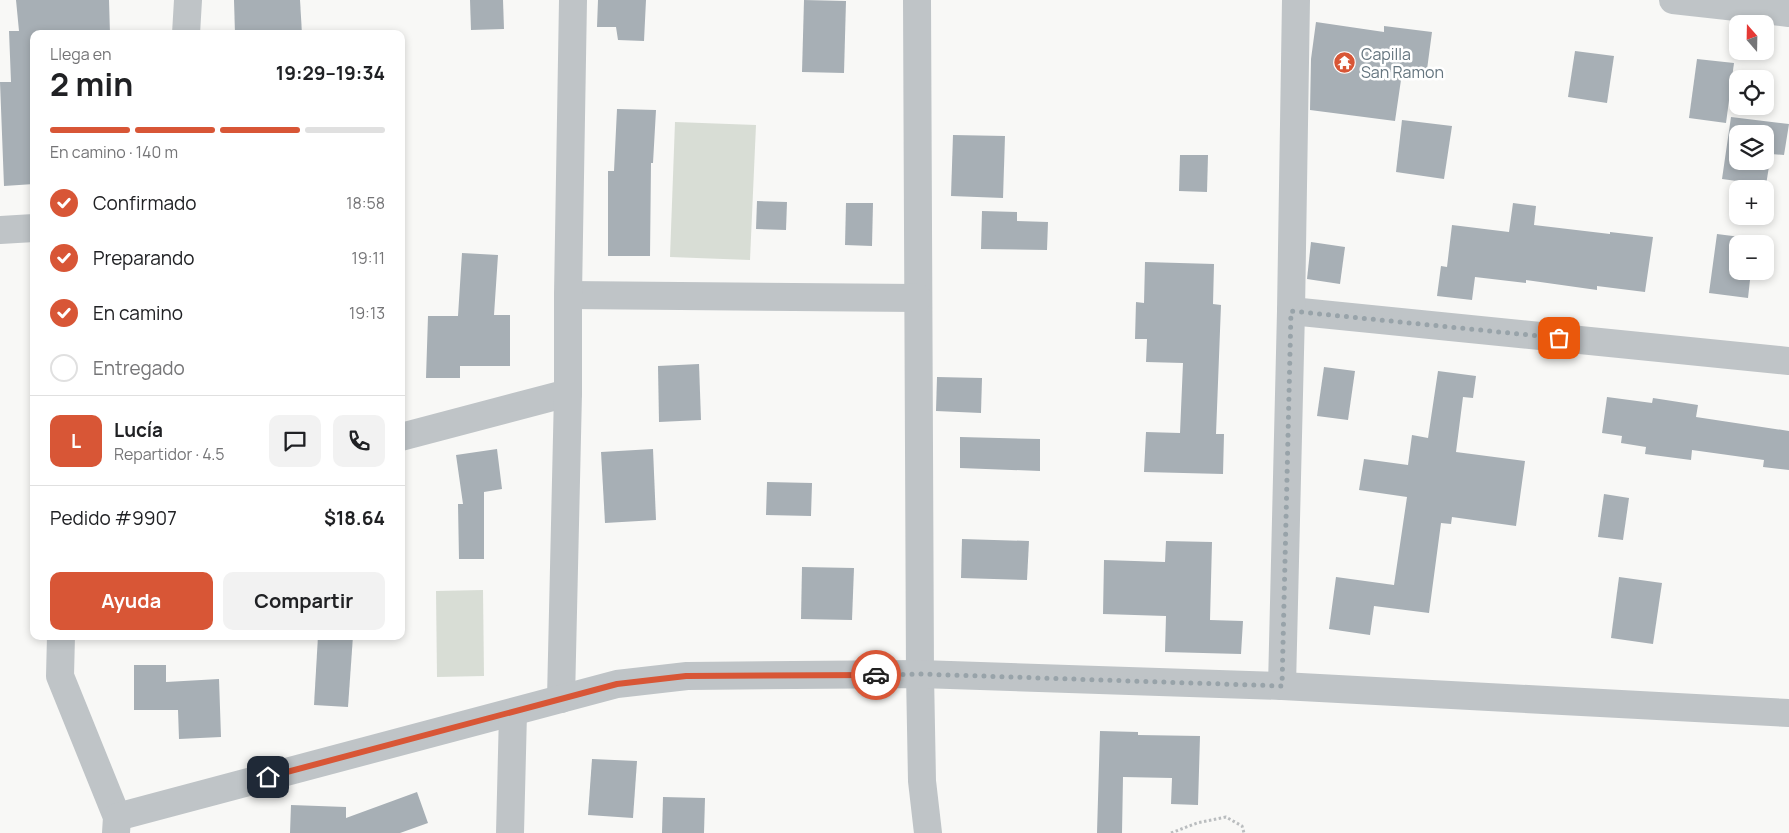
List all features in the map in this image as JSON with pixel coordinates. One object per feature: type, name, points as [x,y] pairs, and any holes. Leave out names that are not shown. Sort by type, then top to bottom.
[{"type":"street","points":[[186,30],[188,0]]},
{"type":"street","points":[[561,699],[568,393],[573,0]]},
{"type":"street","points":[[917,0],[920,674],[922,781],[928,833]]},
{"type":"street","points":[[1282,686],[1296,0]]},
{"type":"street","points":[[1673,0],[1789,13]]},
{"type":"street","points":[[0,230],[30,228]]},
{"type":"street","points":[[568,295],[918,298]]},
{"type":"street","points":[[1291,311],[1789,361]]},
{"type":"street","points":[[405,436],[568,393]]},
{"type":"street","points":[[61,640],[60,676],[117,825],[617,684],[686,676],[920,674],[1282,686],[1789,713]]},
{"type":"street","points":[[510,833],[513,713]]},
{"type":"path","points":[[1171,833],[1197,823],[1226,817],[1242,826],[1244,833]]},
{"type":"shaded area","points":[[675,122],[756,125],[750,260],[670,257]]},
{"type":"shaded area","points":[[483,590],[484,676],[437,677],[436,591]]},
{"type":"building","points":[[16,0],[109,0],[110,30],[30,30],[30,184],[4,186],[0,82],[11,82],[9,31],[19,31]]},
{"type":"building","points":[[234,0],[300,0],[302,30],[235,30]]},
{"type":"building","points":[[470,0],[503,0],[504,29],[471,30]]},
{"type":"building","points":[[598,0],[646,0],[644,41],[618,40],[616,27],[597,27]]},
{"type":"building","points":[[804,0],[846,1],[844,73],[802,72]]},
{"type":"building","points":[[1316,22],[1384,32],[1384,26],[1432,32],[1426,77],[1402,73],[1395,121],[1310,110],[1311,59]]},
{"type":"building","points":[[1575,51],[1614,56],[1607,103],[1568,97]]},
{"type":"building","points":[[1697,59],[1734,63],[1733,70],[1729,70],[1729,100],[1726,123],[1689,118]]},
{"type":"building","points":[[617,109],[656,110],[653,163],[651,163],[650,256],[608,256],[608,171],[614,171]]},
{"type":"building","points":[[1731,117],[1789,124],[1784,155],[1774,154],[1774,125],[1730,125]]},
{"type":"building","points":[[1402,120],[1452,126],[1444,179],[1396,172]]},
{"type":"building","points":[[1729,131],[1729,170],[1768,170],[1767,180],[1722,179]]},
{"type":"building","points":[[953,135],[1005,136],[1003,198],[951,196]]},
{"type":"building","points":[[1180,155],[1208,155],[1207,192],[1179,191]]},
{"type":"building","points":[[757,201],[787,202],[786,230],[756,229]]},
{"type":"building","points":[[846,203],[873,203],[872,246],[845,245]]},
{"type":"building","points":[[1513,203],[1536,206],[1534,225],[1653,237],[1645,292],[1597,286],[1597,290],[1526,280],[1526,283],[1475,277],[1472,300],[1437,296],[1441,266],[1447,267],[1452,225],[1509,232]]},
{"type":"building","points":[[982,211],[1017,212],[1017,221],[1048,222],[1047,250],[981,249]]},
{"type":"building","points":[[1717,234],[1729,236],[1729,280],[1750,280],[1748,298],[1709,293]]},
{"type":"building","points":[[1311,242],[1345,247],[1340,284],[1307,279]]},
{"type":"building","points":[[462,253],[498,255],[494,315],[510,315],[510,366],[460,366],[460,378],[426,378],[428,316],[458,316]]},
{"type":"building","points":[[1145,262],[1214,264],[1213,304],[1221,305],[1216,434],[1224,434],[1223,474],[1144,472],[1146,432],[1180,433],[1183,363],[1146,362],[1147,339],[1135,339],[1136,302],[1144,303]]},
{"type":"building","points":[[699,364],[701,420],[659,422],[658,366]]},
{"type":"building","points":[[1324,367],[1355,371],[1348,420],[1317,416]]},
{"type":"building","points":[[1438,371],[1476,376],[1473,398],[1463,397],[1456,452],[1525,461],[1516,526],[1452,517],[1451,524],[1441,523],[1429,613],[1374,606],[1370,635],[1329,629],[1336,577],[1394,585],[1407,497],[1359,490],[1364,459],[1408,465],[1412,435],[1428,438]]},
{"type":"building","points":[[937,377],[982,378],[981,413],[936,411]]},
{"type":"building","points":[[1607,397],[1652,403],[1653,398],[1698,405],[1696,417],[1789,431],[1789,470],[1763,467],[1764,460],[1692,450],[1691,460],[1645,454],[1646,447],[1621,443],[1622,436],[1602,433]]},
{"type":"building","points":[[960,437],[1040,439],[1040,471],[960,468]]},
{"type":"building","points":[[497,449],[502,489],[484,492],[484,559],[459,559],[458,504],[463,504],[456,455]]},
{"type":"building","points":[[653,449],[656,520],[605,523],[601,452]]},
{"type":"building","points":[[767,482],[812,483],[811,516],[766,515]]},
{"type":"building","points":[[1604,494],[1629,498],[1623,540],[1598,537]]},
{"type":"building","points":[[962,539],[1029,541],[1027,580],[961,578]]},
{"type":"building","points":[[1166,541],[1212,542],[1210,620],[1243,621],[1241,654],[1165,652],[1166,616],[1103,614],[1104,560],[1165,562]]},
{"type":"building","points":[[802,567],[854,568],[852,620],[801,619]]},
{"type":"building","points":[[1619,577],[1662,583],[1653,644],[1611,638]]},
{"type":"building","points":[[318,640],[353,640],[348,707],[314,705]]},
{"type":"building","points":[[134,665],[166,665],[166,682],[219,679],[221,737],[179,739],[178,710],[134,710]]},
{"type":"building","points":[[1100,731],[1138,732],[1138,735],[1200,736],[1198,805],[1171,804],[1172,778],[1123,777],[1122,833],[1097,833]]},
{"type":"building","points":[[592,759],[637,761],[633,818],[588,815]]},
{"type":"building","points":[[417,792],[428,823],[400,833],[290,833],[291,805],[346,807],[346,818]]},
{"type":"building","points":[[663,797],[705,798],[704,833],[662,833]]},
{"type":"way so far","points":[[876,675],[920,674],[1282,686],[1291,311],[1559,338]]},
{"type":"place","name":"Capilla San Ramon","points":[[1345,63]]},
{"type":"route","points":[[268,777],[617,684],[686,676],[876,675]]}]
